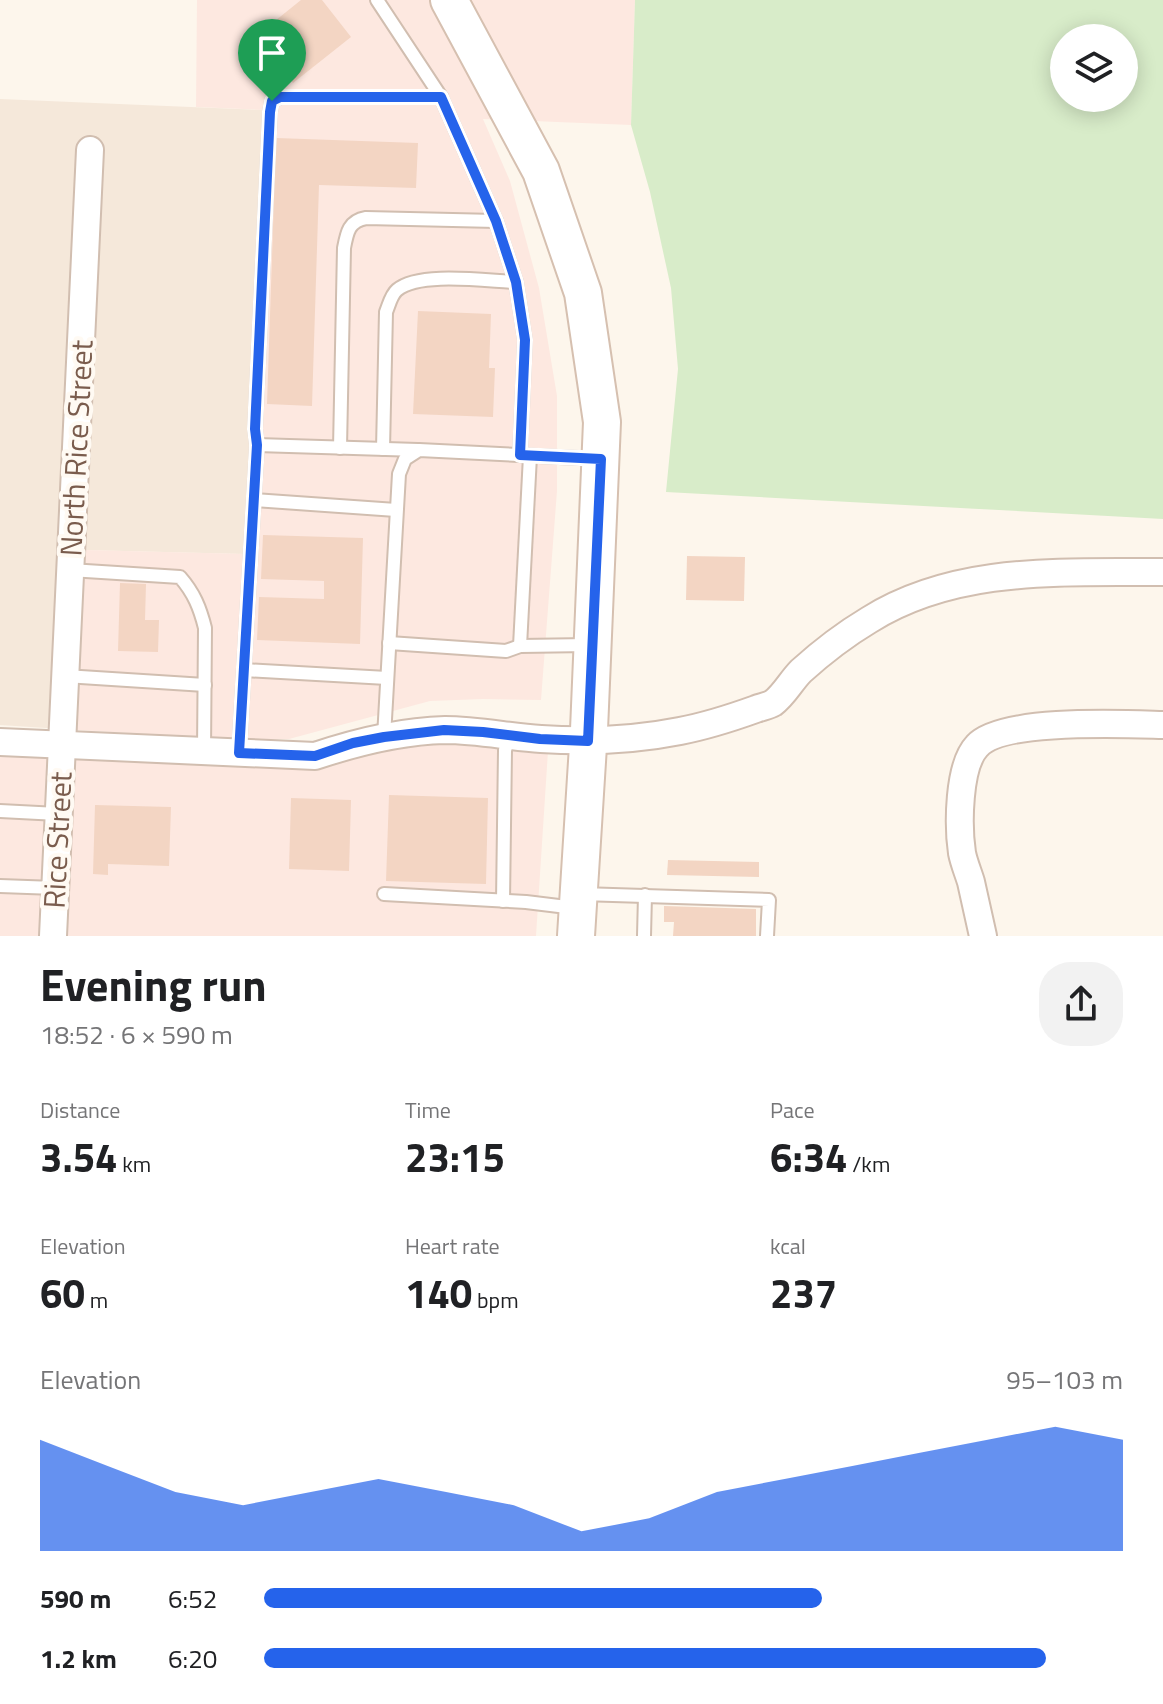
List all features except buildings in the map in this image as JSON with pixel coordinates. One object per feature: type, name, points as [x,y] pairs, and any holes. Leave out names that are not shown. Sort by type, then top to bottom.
[{"type":"main road","points":[[449,0],[541,171],[583,293],[602,422],[578,913]]},
{"type":"street","name":"North Rice Street","points":[[62,745],[90,150]]},
{"type":"street","points":[[0,742],[315,756],[353,743],[444,730],[540,739],[628,739],[680,731],[731,718],[772,703],[800,673],[860,626],[914,598],[955,584],[1044,573],[1163,572]]},
{"type":"street","points":[[983,936],[962,854],[960,815],[966,766],[977,745],[996,734],[1022,729],[1062,725],[1163,725]]},
{"type":"street","name":"Rice Street","points":[[53,936],[62,745]]},
{"type":"lane","points":[[383,2],[441,97],[496,221],[516,282],[525,340],[520,646]]},
{"type":"lane","points":[[239,753],[257,445],[255,429],[272,101],[280,97],[441,97]]},
{"type":"lane","points":[[340,448],[344,248],[347,230],[356,220],[366,218],[496,221]]},
{"type":"lane","points":[[383,449],[386,312],[395,291],[412,281],[427,278],[516,282]]},
{"type":"lane","points":[[257,445],[601,459]]},
{"type":"lane","points":[[384,737],[399,474],[405,459],[419,450]]},
{"type":"lane","points":[[254,500],[396,510]]},
{"type":"lane","points":[[70,570],[180,577],[193,591],[205,628],[204,751]]},
{"type":"lane","points":[[389,643],[506,651],[520,646],[592,645]]},
{"type":"lane","points":[[244,670],[387,678]]},
{"type":"lane","points":[[65,676],[205,685]]},
{"type":"lane","points":[[503,901],[505,750],[510,735]]},
{"type":"lane","points":[[0,811],[58,814]]},
{"type":"lane","points":[[0,886],[55,888]]},
{"type":"lane","points":[[384,894],[526,902],[578,913],[645,895],[769,900],[767,936]]},
{"type":"lane","points":[[644,936],[645,895]]},
{"type":"shaded area","points":[[197,0],[635,0],[631,125],[483,119],[510,181],[539,288],[557,396],[557,491],[541,700],[430,701],[289,739],[231,739],[77,730],[85,550],[245,554],[265,110],[196,107]]},
{"type":"shaded area","points":[[0,99],[265,110],[245,554],[85,550],[77,730],[0,725]]},
{"type":"shaded area","points":[[426,739],[548,751],[536,936],[0,936],[0,756],[285,768],[344,760]]},
{"type":"green space","points":[[635,0],[1163,0],[1163,519],[666,492],[678,369],[671,288],[650,192],[631,125]]},
{"type":"route","points":[[280,97],[441,97],[496,221],[516,282],[525,340],[520,455],[601,459],[588,741],[444,730],[398,734],[353,743],[315,756],[239,753],[257,445],[255,429],[272,101],[280,97]]}]
